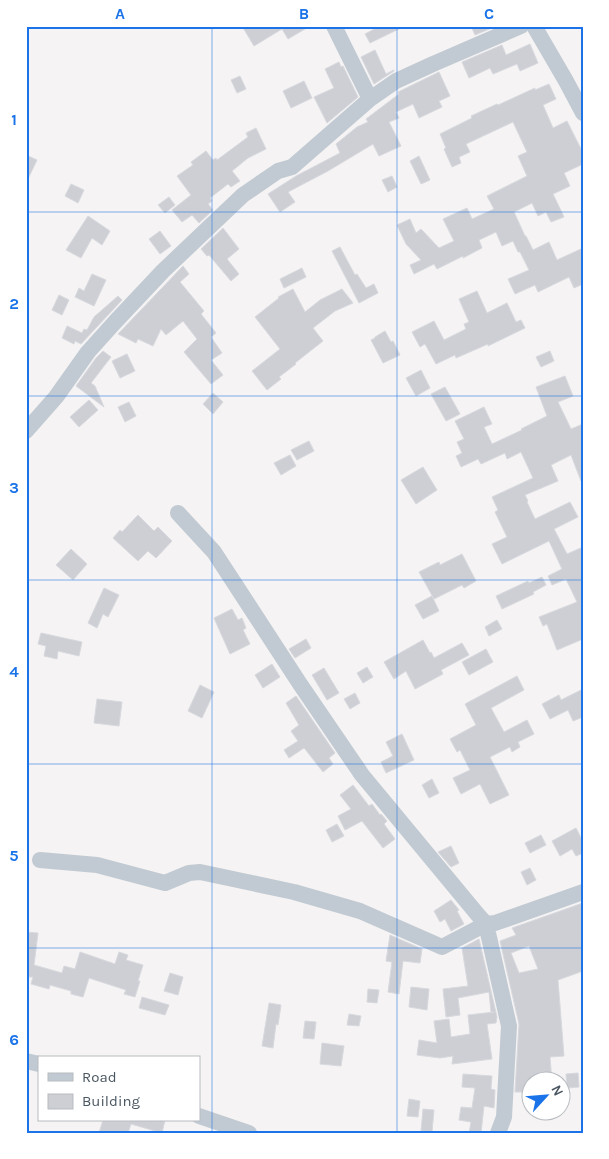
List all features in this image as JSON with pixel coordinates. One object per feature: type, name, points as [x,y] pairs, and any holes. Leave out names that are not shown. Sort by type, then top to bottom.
[{"type":"street","points":[[334,26],[370,99]]},
{"type":"street","points":[[26,431],[56,397],[88,352],[120,316],[163,271],[243,196],[278,171],[292,167],[370,99],[396,81],[520,26]]},
{"type":"street","points":[[534,26],[583,113]]},
{"type":"street","points":[[178,513],[214,552],[362,775],[486,924],[509,1026],[504,1117],[498,1133]]},
{"type":"street","points":[[40,860],[97,866],[165,883],[189,872],[200,872],[294,892],[360,912],[442,947],[486,924],[495,923],[583,892]]},
{"type":"street","points":[[26,1060],[38,1064]]},
{"type":"street","points":[[200,1116],[249,1133]]},
{"type":"building","points":[[242,26],[310,26],[288,39],[282,29],[254,46]]},
{"type":"building","points":[[380,26],[405,26],[370,43],[365,34]]},
{"type":"building","points":[[471,26],[493,26],[494,27],[475,35]]},
{"type":"building","points":[[530,44],[538,63],[520,71],[517,64],[493,74],[490,68],[469,78],[462,62],[502,45],[506,55]]},
{"type":"building","points":[[375,50],[386,74],[394,71],[374,84],[361,57]]},
{"type":"building","points":[[339,62],[341,67],[343,66],[358,97],[327,123],[314,97],[334,88],[325,69]]},
{"type":"building","points":[[439,72],[450,96],[439,101],[442,107],[419,118],[413,104],[396,112],[399,118],[389,122],[401,146],[379,156],[373,144],[288,192],[295,202],[280,212],[268,194],[296,176],[340,153],[336,144],[357,127],[368,122],[366,119],[399,94],[398,92]]},
{"type":"building","points":[[240,76],[246,89],[237,93],[231,80]]},
{"type":"building","points":[[304,81],[312,98],[291,108],[283,91]]},
{"type":"building","points":[[549,84],[556,99],[543,105],[553,128],[567,121],[583,153],[583,164],[564,173],[570,186],[553,194],[564,217],[551,222],[546,212],[538,216],[532,203],[514,212],[533,250],[549,242],[557,260],[583,248],[583,284],[574,288],[569,277],[538,292],[535,285],[515,294],[508,279],[529,270],[513,241],[502,246],[496,232],[479,240],[482,248],[463,258],[463,256],[437,269],[434,264],[414,274],[410,265],[421,260],[406,244],[397,225],[410,219],[416,233],[421,229],[439,248],[454,241],[443,219],[467,208],[472,219],[494,209],[487,196],[527,176],[518,156],[527,152],[513,122],[466,144],[470,152],[459,157],[461,163],[452,167],[440,134],[497,104]]},
{"type":"building","points":[[256,128],[266,149],[248,158],[232,171],[240,181],[231,187],[228,184],[210,198],[212,201],[208,204],[213,210],[199,223],[192,215],[182,222],[172,210],[191,195],[177,176],[193,165],[191,162],[206,151],[213,160],[216,158],[217,160],[248,137],[246,133]]},
{"type":"building","points":[[26,155],[37,160],[26,183]]},
{"type":"building","points":[[419,156],[430,180],[421,184],[410,161]]},
{"type":"building","points":[[392,176],[397,187],[388,192],[382,180]]},
{"type":"building","points":[[71,184],[84,190],[78,203],[65,196]]},
{"type":"building","points":[[169,197],[175,205],[165,213],[158,205]]},
{"type":"building","points":[[88,216],[110,231],[102,245],[92,238],[81,258],[66,250]]},
{"type":"building","points":[[223,228],[239,249],[227,259],[239,274],[231,281],[209,255],[207,256],[201,249]]},
{"type":"building","points":[[160,231],[171,246],[160,254],[149,239]]},
{"type":"building","points":[[340,247],[355,275],[357,274],[366,288],[374,284],[378,293],[359,303],[332,251]]},
{"type":"building","points":[[183,266],[189,274],[180,282],[204,311],[201,314],[216,333],[211,337],[222,353],[211,360],[223,375],[211,384],[184,352],[197,339],[183,321],[166,335],[161,329],[153,346],[138,339],[136,343],[118,334]]},
{"type":"building","points":[[302,268],[306,277],[284,288],[280,279]]},
{"type":"building","points":[[92,274],[106,280],[94,306],[75,297],[79,288],[84,291]]},
{"type":"building","points":[[293,289],[305,312],[320,300],[342,289],[353,303],[335,311],[313,328],[323,341],[279,377],[281,379],[267,390],[252,371],[280,349],[255,317],[278,297]]},
{"type":"building","points":[[477,291],[487,313],[507,303],[516,322],[521,320],[525,328],[488,346],[488,344],[456,358],[455,355],[436,364],[425,344],[420,347],[412,332],[434,321],[444,340],[466,329],[464,324],[469,322],[459,299]]},
{"type":"building","points":[[59,295],[69,300],[62,315],[52,310]]},
{"type":"building","points":[[118,296],[122,300],[81,344],[75,341],[74,344],[62,338],[67,326],[82,333],[84,329],[87,330],[94,317]]},
{"type":"building","points":[[385,331],[400,355],[383,363],[371,340]]},
{"type":"building","points":[[103,351],[111,357],[91,383],[95,386],[104,407],[76,386]]},
{"type":"building","points":[[550,351],[554,361],[541,367],[536,357]]},
{"type":"building","points":[[127,354],[135,371],[120,378],[112,361]]},
{"type":"building","points":[[421,370],[430,388],[416,396],[406,378]]},
{"type":"building","points":[[565,376],[573,396],[558,402],[571,429],[583,424],[583,481],[581,481],[571,455],[551,465],[558,481],[525,495],[535,519],[570,502],[578,517],[554,529],[567,554],[583,547],[583,639],[557,650],[547,624],[543,626],[539,617],[577,602],[566,579],[552,585],[548,576],[562,569],[549,541],[502,564],[492,544],[507,537],[495,512],[498,510],[492,497],[533,478],[521,452],[507,459],[505,453],[481,464],[478,459],[461,467],[456,456],[462,453],[457,442],[464,439],[455,421],[484,407],[492,424],[484,427],[492,444],[547,416],[536,387]]},
{"type":"building","points":[[445,387],[460,414],[446,421],[431,394]]},
{"type":"building","points":[[213,393],[223,402],[213,414],[203,404]]},
{"type":"building","points":[[89,400],[98,410],[79,427],[70,417]]},
{"type":"building","points":[[129,402],[136,416],[125,422],[118,407]]},
{"type":"building","points":[[309,441],[314,451],[297,460],[291,450]]},
{"type":"building","points":[[290,455],[296,466],[281,475],[274,463]]},
{"type":"building","points":[[423,467],[437,490],[416,504],[401,480]]},
{"type":"building","points":[[138,515],[154,531],[158,527],[172,541],[156,558],[148,551],[138,561],[113,538],[120,530],[122,532]]},
{"type":"building","points":[[71,549],[87,564],[73,580],[56,565]]},
{"type":"building","points":[[462,554],[476,581],[464,588],[462,585],[434,599],[419,572],[439,562],[440,565]]},
{"type":"building","points":[[542,577],[546,585],[533,592],[534,594],[502,609],[496,596],[528,581],[529,583]]},
{"type":"building","points":[[104,588],[119,595],[108,617],[103,614],[97,628],[88,623]]},
{"type":"building","points":[[432,596],[439,611],[423,619],[415,605]]},
{"type":"building","points":[[232,609],[238,620],[242,618],[246,628],[243,630],[250,644],[230,654],[214,618]]},
{"type":"building","points":[[497,620],[502,629],[489,636],[485,627]]},
{"type":"building","points":[[41,633],[82,642],[79,656],[58,651],[57,659],[44,656],[46,646],[38,644]]},
{"type":"building","points":[[306,639],[311,648],[295,658],[289,649]]},
{"type":"building","points":[[423,640],[434,658],[462,643],[469,655],[441,670],[443,674],[415,689],[406,671],[394,679],[384,662]]},
{"type":"building","points":[[486,649],[493,662],[469,675],[462,662]]},
{"type":"building","points":[[272,664],[280,677],[263,688],[255,675]]},
{"type":"building","points":[[367,667],[373,677],[363,683],[357,673]]},
{"type":"building","points":[[324,668],[339,693],[327,700],[312,675]]},
{"type":"building","points":[[517,676],[524,690],[491,708],[504,732],[527,720],[534,734],[518,742],[520,747],[512,752],[510,747],[490,757],[509,795],[490,804],[480,784],[461,794],[453,778],[470,770],[460,750],[457,752],[450,739],[476,725],[465,704]]},
{"type":"building","points":[[200,685],[214,692],[202,718],[188,711]]},
{"type":"building","points":[[583,689],[583,717],[573,721],[568,710],[550,719],[542,704],[559,695],[561,700]]},
{"type":"building","points":[[355,693],[360,703],[350,709],[344,699]]},
{"type":"building","points":[[296,696],[335,753],[329,758],[333,764],[323,772],[304,748],[289,758],[284,750],[298,741],[291,731],[299,725],[286,703]]},
{"type":"building","points":[[97,699],[122,702],[119,726],[94,723]]},
{"type":"building","points":[[402,734],[414,760],[386,773],[381,762],[393,756],[386,742]]},
{"type":"building","points":[[432,779],[439,793],[429,798],[422,785]]},
{"type":"building","points":[[353,785],[369,806],[372,804],[387,821],[384,824],[395,839],[383,848],[362,821],[345,830],[338,816],[351,809],[340,795]]},
{"type":"building","points":[[337,824],[344,836],[332,842],[326,830]]},
{"type":"building","points":[[576,828],[583,842],[583,853],[576,856],[572,849],[560,856],[552,841]]},
{"type":"building","points":[[541,835],[546,845],[530,853],[525,843]]},
{"type":"building","points":[[451,846],[459,863],[451,867],[438,852]]},
{"type":"building","points":[[530,868],[536,880],[527,885],[521,872]]},
{"type":"building","points":[[451,900],[459,910],[457,911],[464,924],[451,931],[445,919],[440,922],[434,911]]},
{"type":"building","points":[[583,903],[583,971],[558,980],[564,1056],[550,1057],[551,1072],[522,1072],[522,1092],[515,1092],[519,1024],[500,941],[516,935],[512,928]],"holes":[[[529,946],[538,969],[519,973],[511,953]]]},
{"type":"building","points":[[26,932],[38,933],[34,965],[62,973],[64,966],[75,969],[80,952],[115,964],[119,952],[128,955],[126,960],[143,965],[135,997],[124,994],[126,990],[89,978],[83,997],[71,994],[71,991],[50,985],[49,989],[31,984],[33,977],[26,977]]},
{"type":"building","points":[[390,935],[422,949],[420,963],[403,961],[399,994],[388,992],[392,962],[386,961]]},
{"type":"building","points":[[479,939],[497,1017],[496,1023],[487,1024],[492,1059],[452,1064],[453,1056],[440,1058],[417,1055],[419,1040],[437,1043],[434,1021],[449,1019],[451,1037],[470,1034],[468,1015],[494,1012],[491,1012],[489,992],[458,998],[460,1015],[446,1017],[443,989],[468,986],[462,948]]},
{"type":"building","points":[[170,973],[183,977],[178,995],[164,991]]},
{"type":"building","points":[[411,987],[429,989],[427,1010],[409,1007]]},
{"type":"building","points":[[368,989],[379,990],[377,1003],[367,1002]]},
{"type":"building","points":[[142,997],[169,1005],[165,1015],[139,1008]]},
{"type":"building","points":[[269,1003],[281,1005],[273,1048],[262,1046]]},
{"type":"building","points":[[349,1014],[361,1016],[359,1026],[347,1025]]},
{"type":"building","points":[[305,1021],[316,1022],[314,1039],[303,1038]]},
{"type":"building","points":[[322,1043],[344,1046],[341,1066],[320,1064]]},
{"type":"building","points":[[578,1073],[579,1087],[572,1088],[572,1074]]},
{"type":"building","points":[[463,1074],[492,1076],[491,1089],[495,1090],[494,1108],[484,1106],[481,1133],[469,1133],[471,1122],[459,1120],[461,1107],[472,1108],[475,1088],[462,1087]]},
{"type":"building","points":[[409,1099],[420,1101],[418,1117],[407,1116]]},
{"type":"building","points":[[423,1109],[434,1110],[432,1132],[421,1131]]},
{"type":"building","points":[[102,1122],[165,1122],[162,1133],[131,1124],[128,1133],[99,1133]]}]
